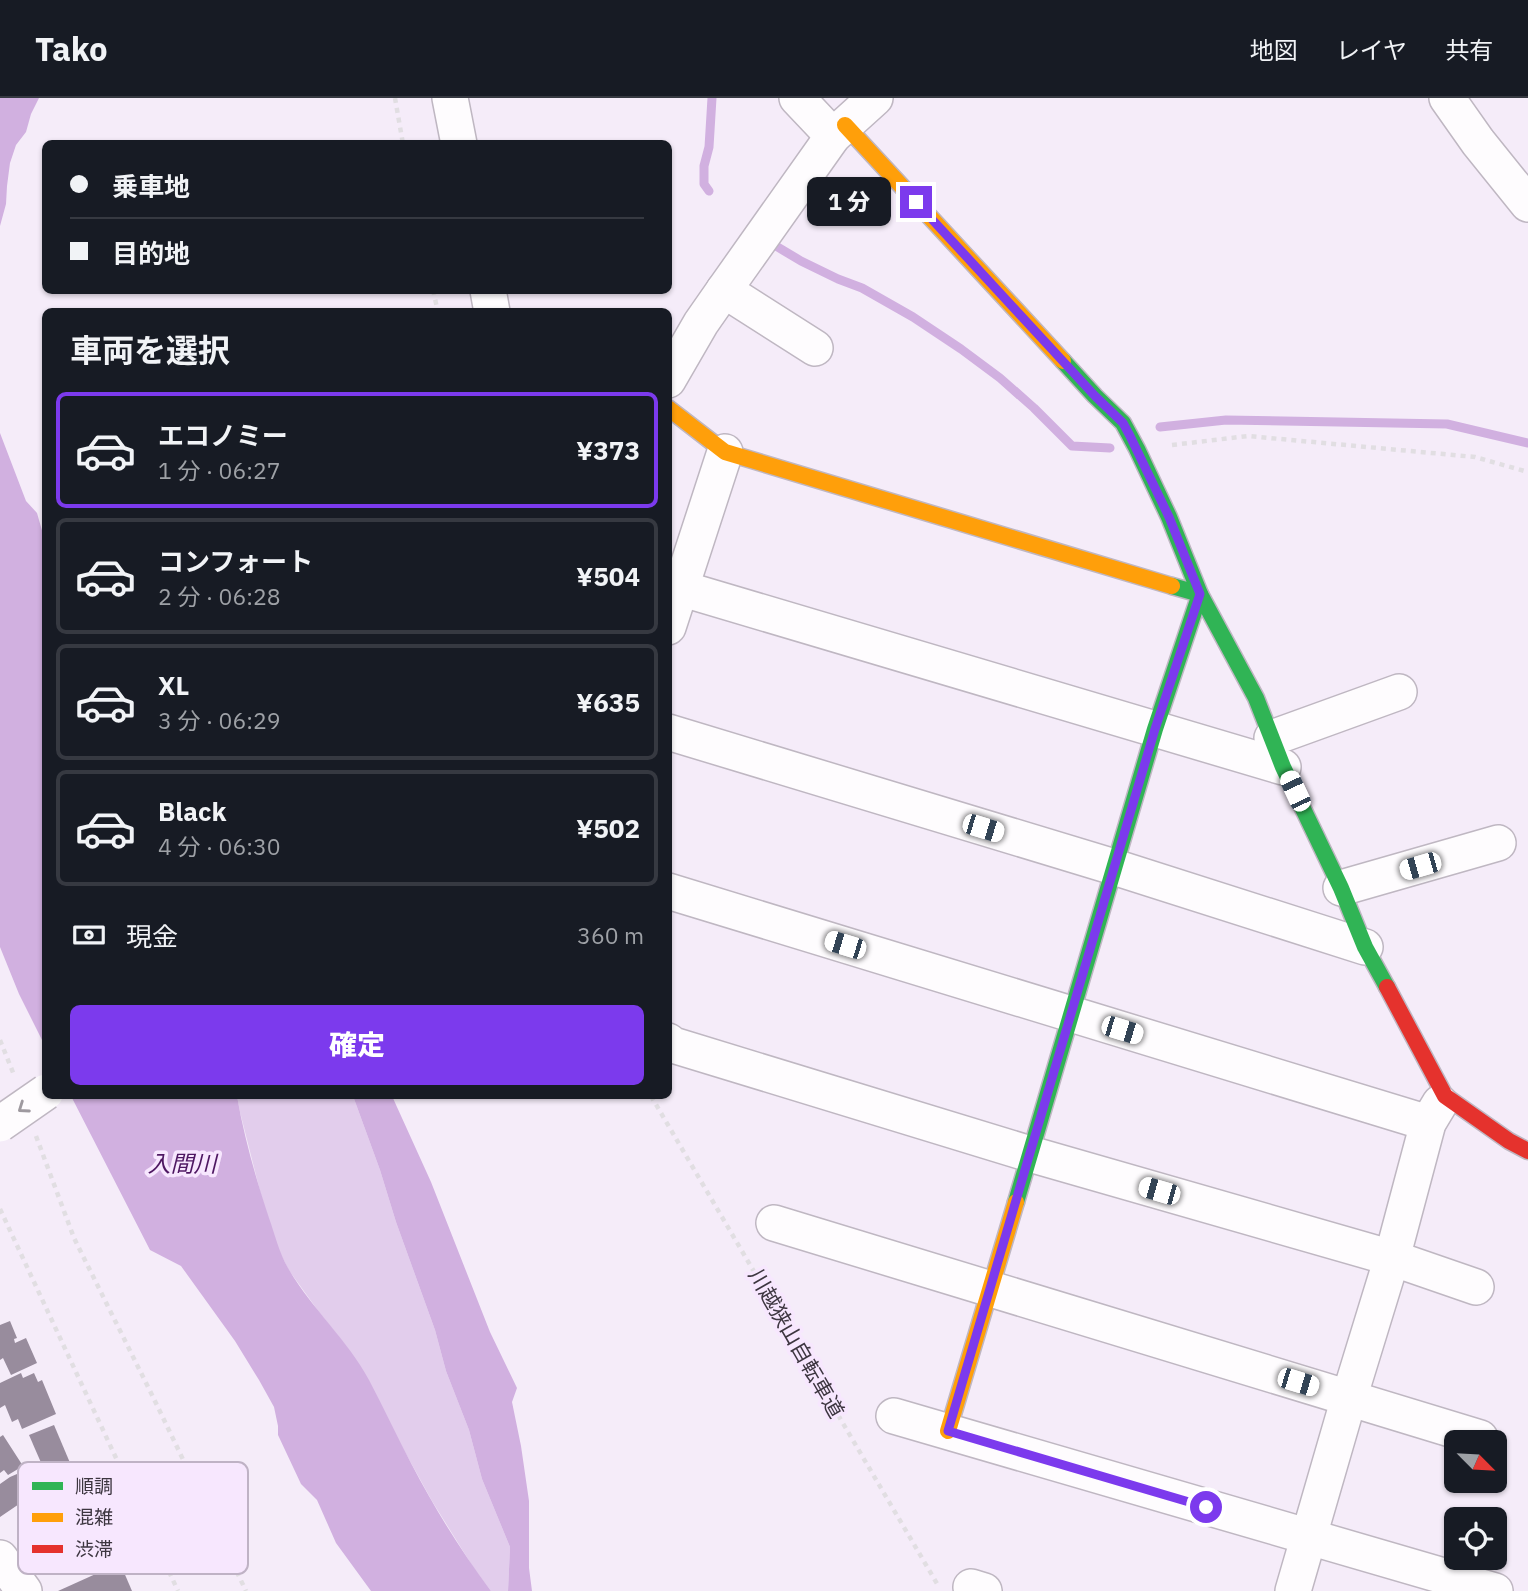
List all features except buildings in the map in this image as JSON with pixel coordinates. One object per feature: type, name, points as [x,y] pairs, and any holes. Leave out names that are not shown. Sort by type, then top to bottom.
[{"type":"street","points":[[450,98],[458,140]]},
{"type":"street","points":[[797,98],[839,131],[1123,423],[1169,517],[1200,594],[1256,698],[1436,1109],[1293,1591]]},
{"type":"street","points":[[672,373],[701,323],[839,131],[875,98]]},
{"type":"street","points":[[1447,98],[1528,204]]},
{"type":"street","points":[[724,290],[815,348]]},
{"type":"street","points":[[672,411],[725,452],[1200,594]]},
{"type":"street","points":[[672,614],[725,452]]},
{"type":"street","points":[[680,588],[1155,729],[1278,752],[1399,692]]},
{"type":"street","points":[[948,1431],[1155,729],[1200,594]]},
{"type":"street","points":[[672,733],[1114,867],[1365,947]]},
{"type":"street","points":[[1341,888],[1498,843]]},
{"type":"street","points":[[672,892],[1071,1014],[1436,1109],[1528,1151]]},
{"type":"street","points":[[672,1044],[1030,1154],[1392,1258],[1476,1287]]},
{"type":"street","points":[[0,1124],[31,1087]]},
{"type":"street","points":[[774,1223],[1454,1430]]},
{"type":"street","points":[[894,1416],[1495,1591]]},
{"type":"street","points":[[0,1559],[24,1591]]},
{"type":"path","points":[[395,98],[402,140]]},
{"type":"path","points":[[1137,449],[1248,436],[1475,457],[1528,472]]},
{"type":"path","points":[[0,1040],[31,1087]]},
{"type":"path","name":"川越狭山自転車道","points":[[653,1099],[965,1590]]},
{"type":"path","points":[[36,1133],[74,1238],[184,1462]]},
{"type":"path","points":[[0,1209],[118,1462]]},
{"type":"path","points":[[170,1574],[178,1591]]},
{"type":"path","points":[[238,1574],[246,1591]]},
{"type":"shaded area","points":[[238,1099],[354,1099],[435,1330],[446,1371],[469,1430],[482,1479],[510,1547],[508,1591],[491,1591],[473,1567],[432,1501],[347,1347],[288,1269],[278,1248],[261,1195]]},
{"type":"water","points":[[0,98],[39,98],[10,163],[6,204],[0,226]]},
{"type":"water","points":[[0,433],[26,501],[37,513],[42,530],[42,1040],[0,947]]},
{"type":"water","name":"入間川","points":[[73,1099],[238,1099],[255,1173],[285,1262],[307,1297],[360,1365],[430,1498],[491,1591],[371,1591],[336,1543],[317,1500],[301,1484],[278,1435],[274,1407],[235,1341],[181,1266],[150,1250]]},
{"type":"water","points":[[354,1099],[393,1099],[431,1182],[490,1332],[517,1388],[512,1402],[529,1501],[529,1568],[532,1591],[508,1591],[510,1547],[482,1479],[469,1430],[446,1371],[435,1330]]},
{"type":"waterway","points":[[709,191],[704,184],[704,166],[709,147],[712,98]]},
{"type":"waterway","points":[[771,243],[801,261],[862,288],[961,349],[1000,378],[1072,446],[1110,448]]},
{"type":"waterway","points":[[1160,427],[1226,420],[1447,424],[1528,443]]},
{"type":"traffic: fast","points":[[1063,361],[1123,423],[1137,449],[1169,517],[1200,594],[1256,698],[1283,767],[1341,888],[1365,947],[1387,987]]},
{"type":"traffic: fast","points":[[1016,1202],[1155,729],[1200,594],[1172,586]]},
{"type":"traffic: slow","points":[[845,125],[1063,361]]},
{"type":"traffic: slow","points":[[672,411],[725,452],[1172,586]]},
{"type":"traffic: slow","points":[[948,1431],[1016,1202]]},
{"type":"traffic: jam","points":[[1387,987],[1445,1096],[1509,1141],[1528,1151]]},
{"type":"route","points":[[916,202],[1123,423],[1169,517],[1200,594],[1155,729],[948,1431],[1206,1507]]}]
